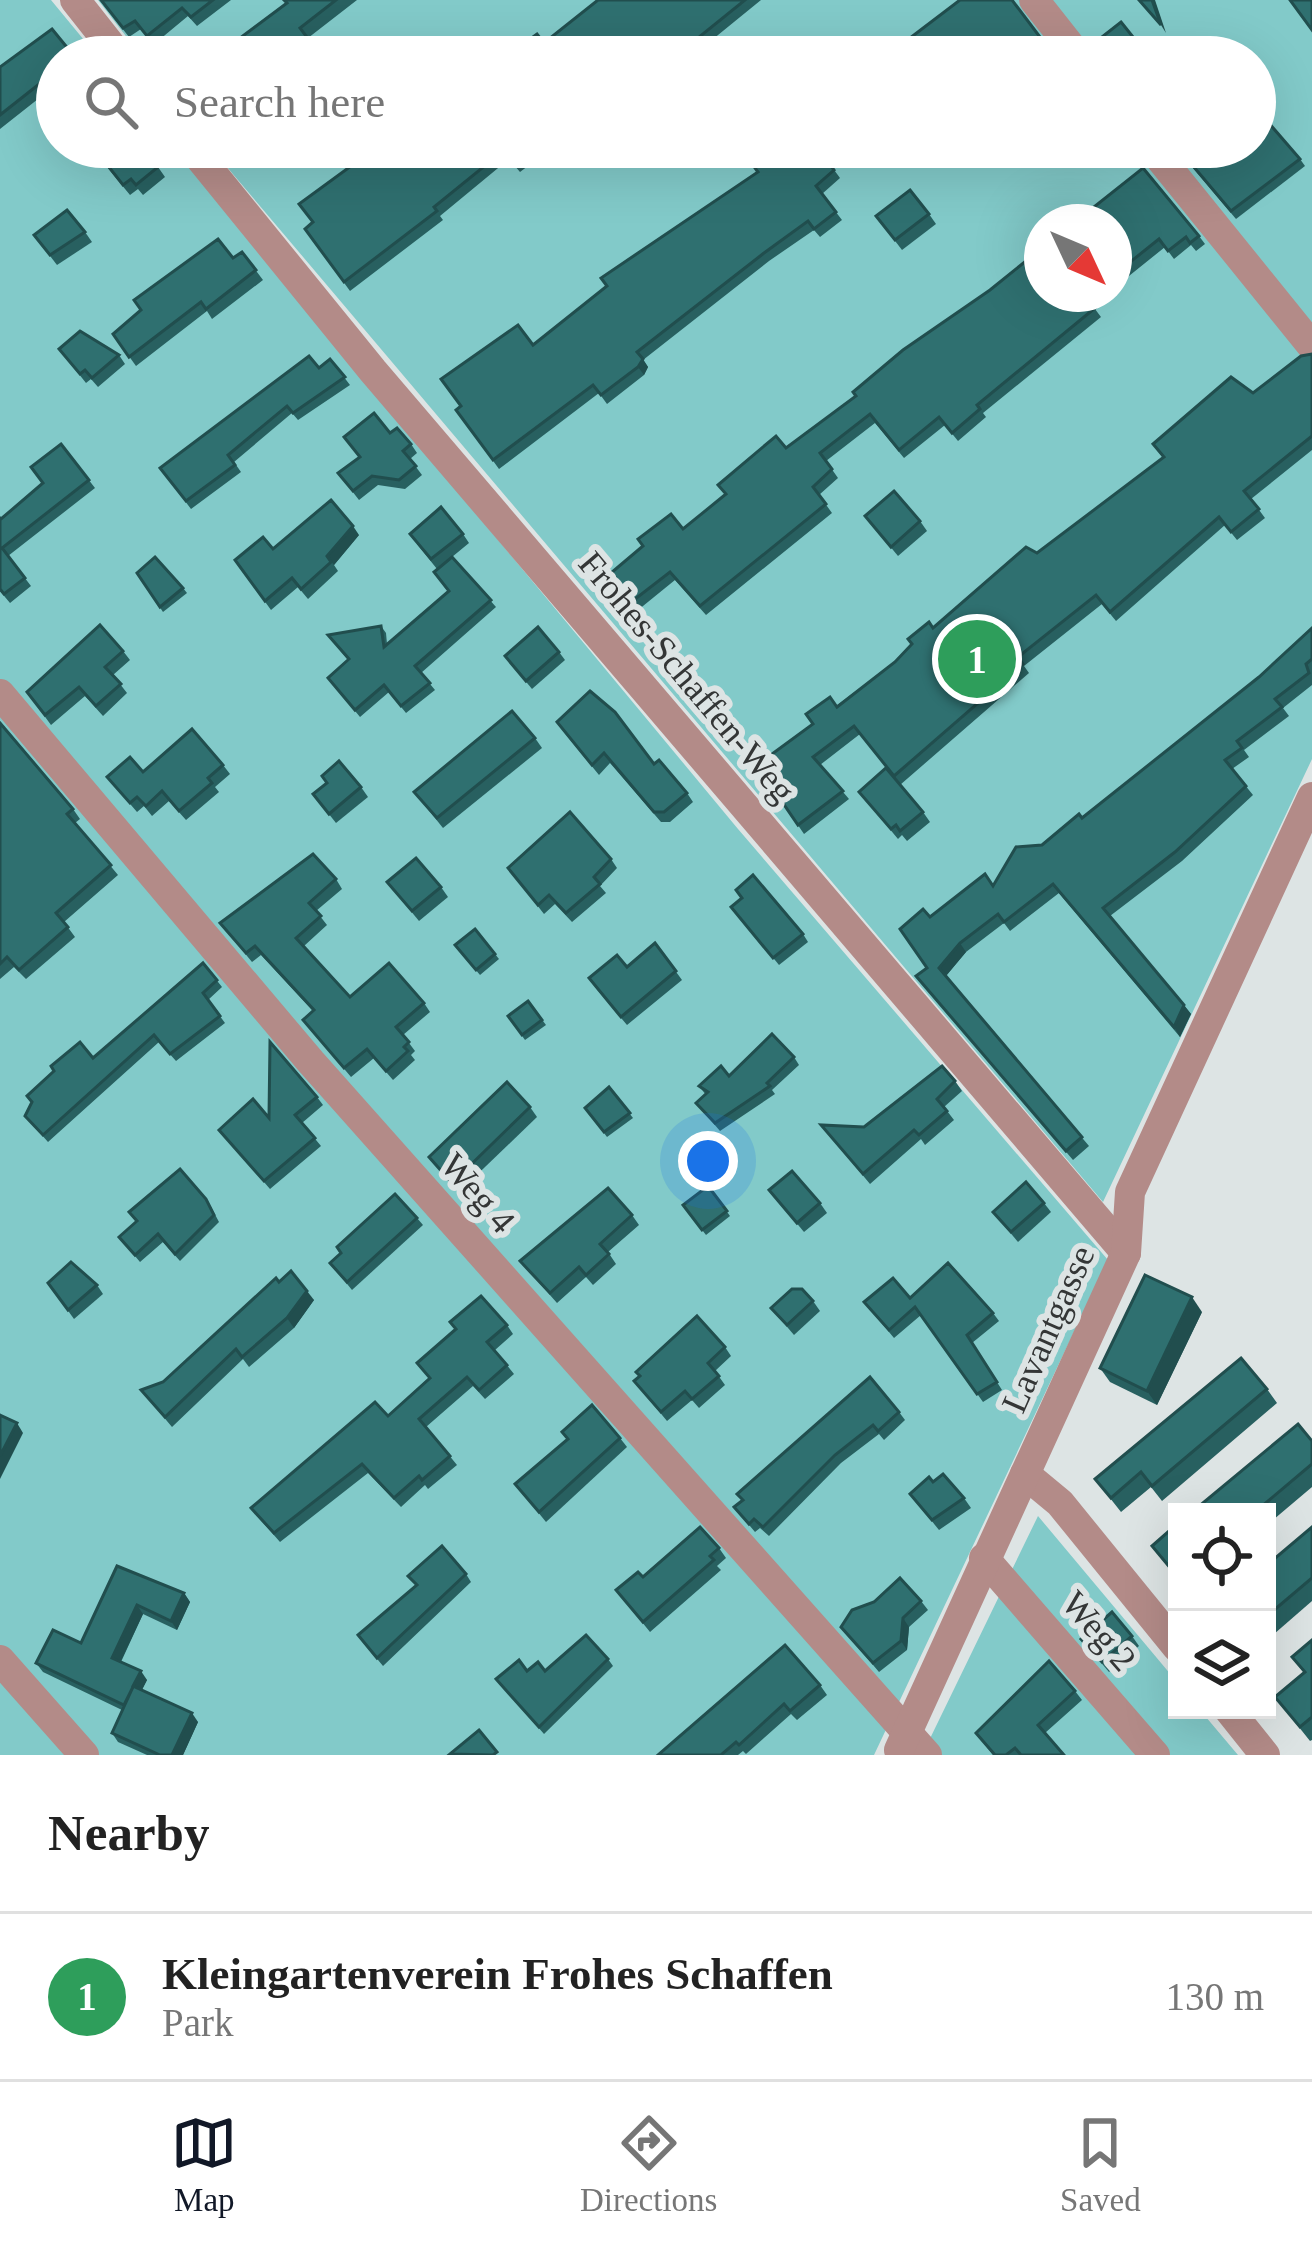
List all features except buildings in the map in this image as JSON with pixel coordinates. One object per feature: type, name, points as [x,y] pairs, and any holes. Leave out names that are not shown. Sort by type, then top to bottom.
[{"type":"street","points":[[75,0],[103,36]]},
{"type":"street","points":[[1034,0],[1062,36]]},
{"type":"street","name":"Frohes-Schaffen-Weg","points":[[208,168],[374,371],[1126,1253]]},
{"type":"street","points":[[1168,168],[1312,346]]},
{"type":"street","name":"Weg 4","points":[[0,694],[310,1062],[909,1749]]},
{"type":"street","name":"Lavantgasse","points":[[909,1749],[984,1558],[1126,1253],[1130,1192],[1312,797]]},
{"type":"street","points":[[1025,1474],[1060,1503],[1168,1636]]},
{"type":"street","name":"Weg 2","points":[[984,1558],[1155,1755]]},
{"type":"street","points":[[0,1660],[84,1755]]},
{"type":"street","points":[[1236,1719],[1265,1755]]},
{"type":"shaded area","points":[[0,0],[51,0],[81,36],[36,36],[36,168],[189,168],[738,829],[1108,1260],[874,1755],[95,1755],[0,1645]]},
{"type":"shaded area","points":[[98,0],[1312,0],[1312,759],[1103,1202],[228,168],[1276,168],[1276,36],[126,36]]},
{"type":"shaded area","points":[[1038,1516],[1168,1671],[1168,1719],[1208,1719],[1238,1755],[922,1755]]},
{"type":"shaded area","points":[[0,1679],[67,1755],[0,1755]]},
{"type":"place","name":"Kleingartenverein Frohes Schaffen","points":[[977,659]]}]
